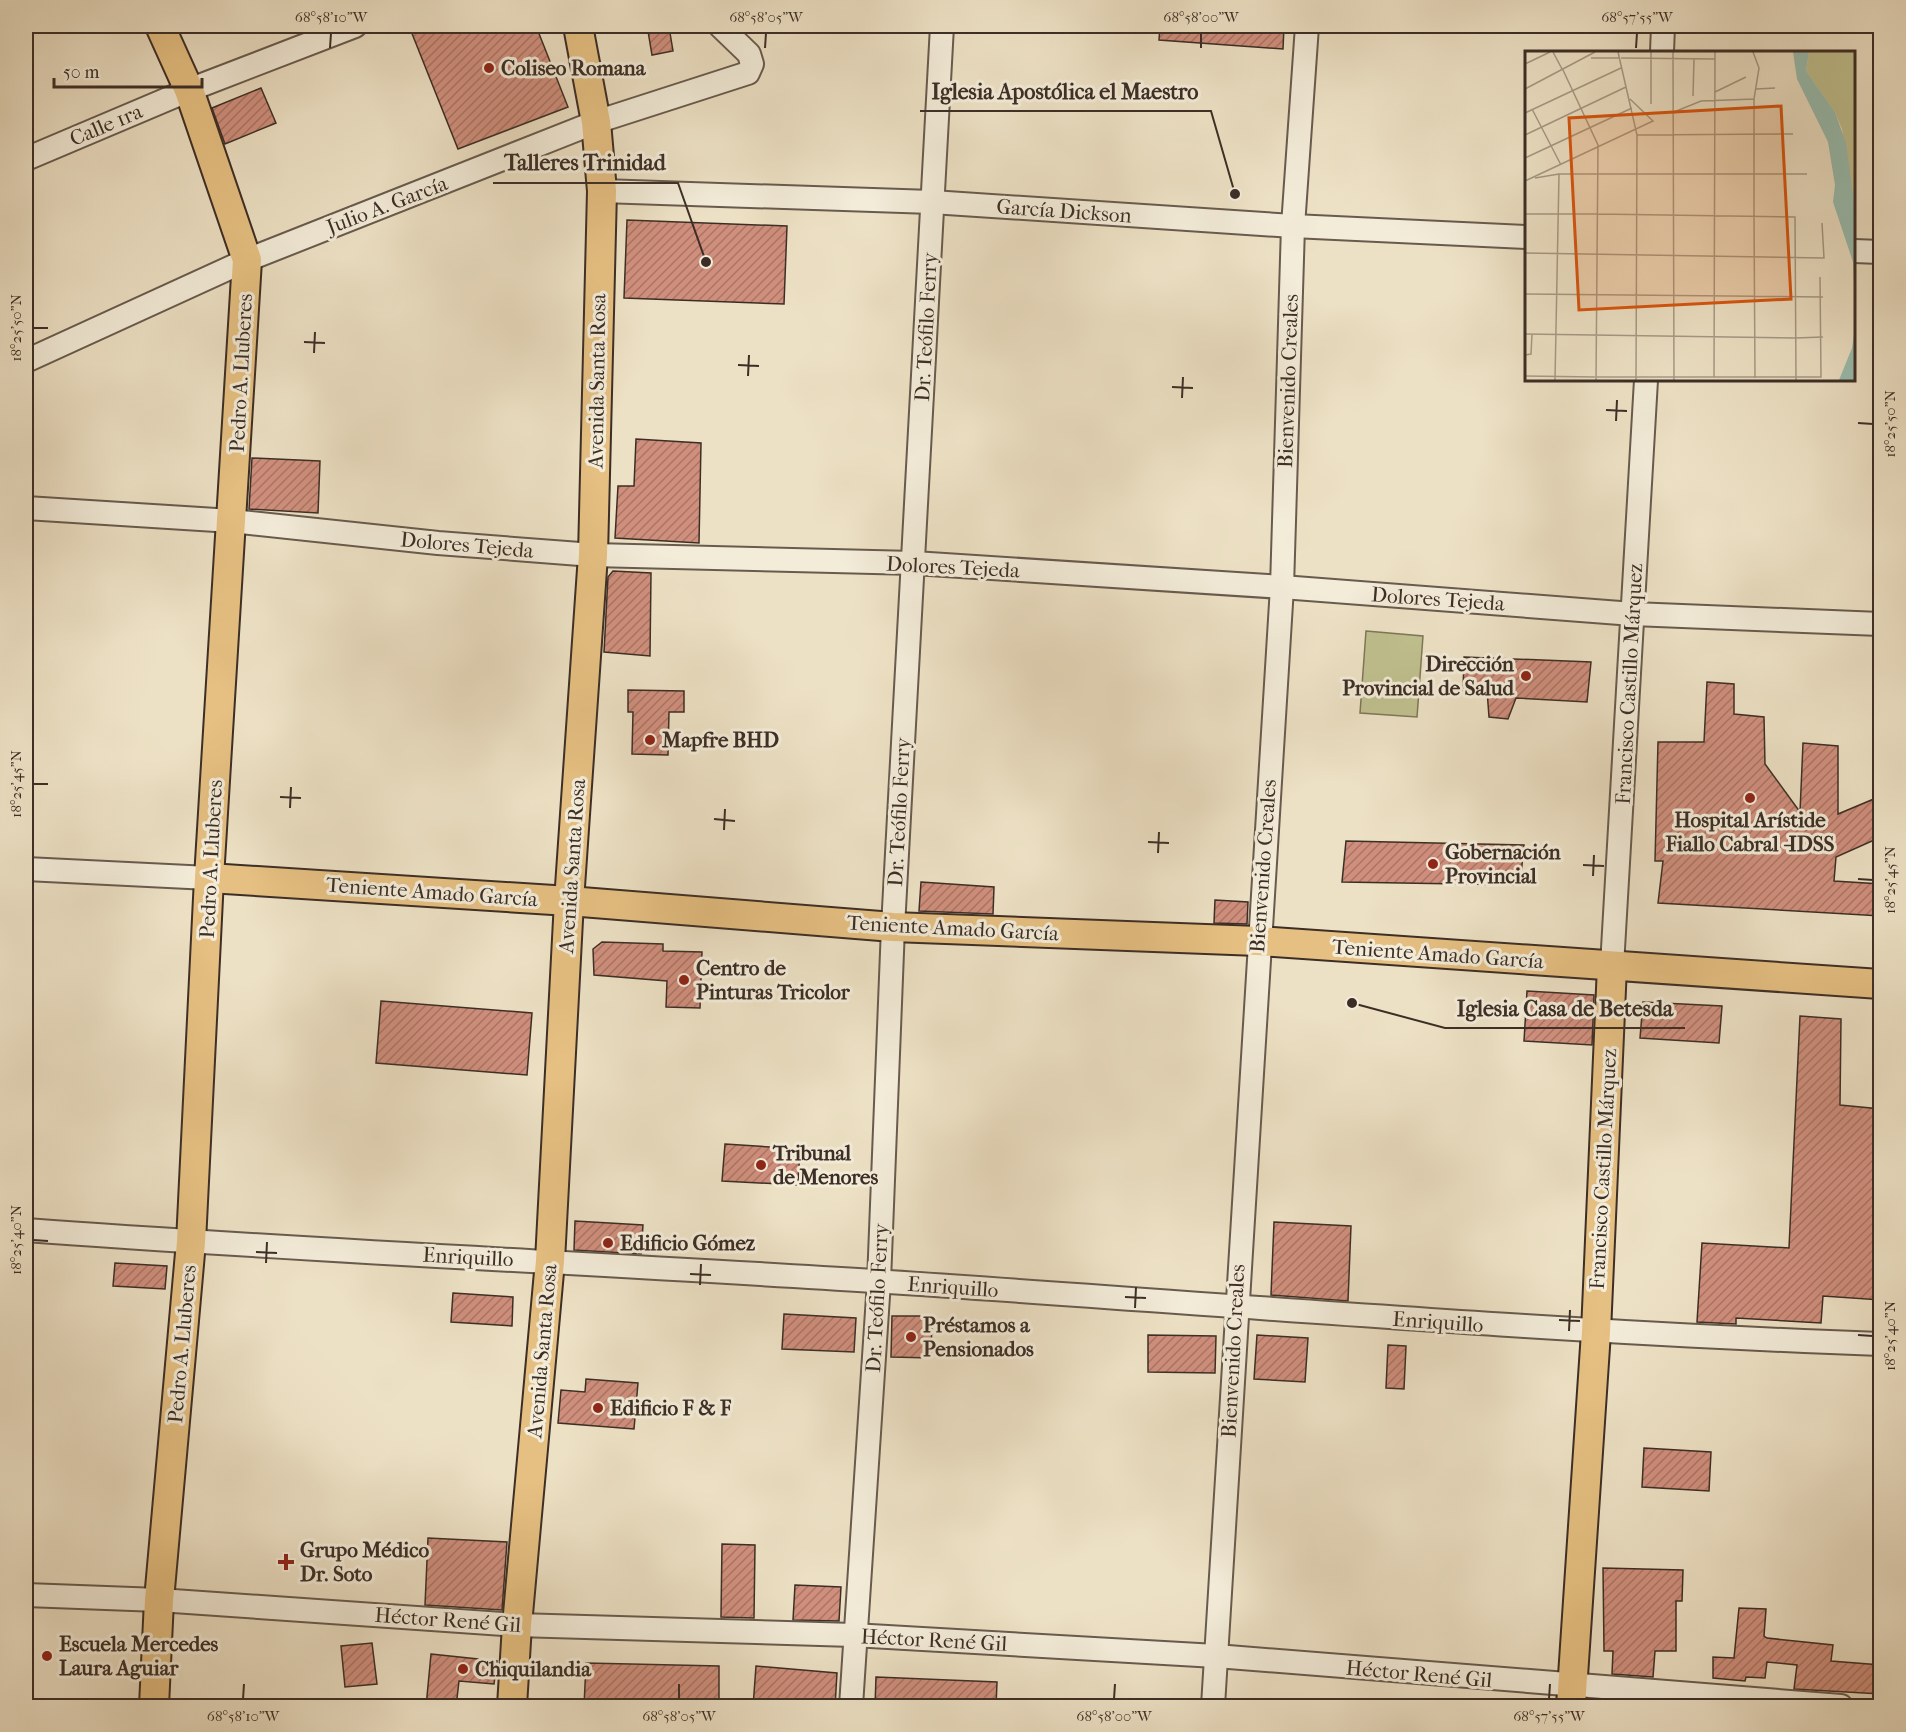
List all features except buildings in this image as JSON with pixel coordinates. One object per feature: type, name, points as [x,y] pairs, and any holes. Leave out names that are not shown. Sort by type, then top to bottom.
[{"type":"main road","name":"Pedro A. Lluberes","points":[[154,1707],[159,1600],[191,1242],[209,878],[247,260],[189,90],[160,26]]},
{"type":"main road","name":"Avenida Santa Rosa","points":[[512,1707],[517,1625],[550,1261],[569,901],[593,555],[602,191],[596,122],[578,26]]},
{"type":"main road","name":"Teniente Amado García","points":[[209,878],[569,901],[893,927],[1258,941],[1881,984]]},
{"type":"main road","name":"Francisco Castillo Márquez","points":[[1572,1697],[1596,1332],[1612,966]]},
{"type":"street","name":"Calle 1ra","points":[[26,159],[189,90],[355,26]]},
{"type":"street","name":"Julio A. García","points":[[26,361],[247,260],[596,122],[748,73],[752,64],[749,54],[720,26]]},
{"type":"street","name":"Dr. Teófilo Ferry","points":[[850,1707],[853,1635],[879,1281],[893,927],[942,26]]},
{"type":"street","name":"Bienvenido Creales","points":[[1213,1707],[1258,941],[1282,587],[1293,226],[1307,26]]},
{"type":"street","points":[[1662,51],[1664,26]]},
{"type":"street","name":"García Dickson","points":[[602,191],[932,201],[1293,226],[1525,237]]},
{"type":"street","points":[[1855,250],[1881,252]]},
{"type":"street","name":"Francisco Castillo Márquez","points":[[1612,966],[1646,381]]},
{"type":"street","name":"Dolores Tejeda","points":[[26,508],[232,521],[438,543],[593,555],[914,563],[1282,587],[1633,614],[1881,624]]},
{"type":"street","name":"Teniente Amado García","points":[[26,869],[209,878]]},
{"type":"street","name":"Enriquillo","points":[[26,1230],[191,1242],[879,1281],[1596,1332],[1881,1344]]},
{"type":"street","name":"Héctor René Gil","points":[[26,1595],[159,1600],[517,1625],[853,1635],[1216,1656],[1572,1697],[1841,1707]]},
{"type":"green space","points":[[1366,631],[1423,636],[1417,717],[1360,713]]},
{"type":"place","name":"Coliseo Romana","points":[[489,68]]},
{"type":"place","name":"Iglesia Apostólica el Maestro","points":[[1235,194]]},
{"type":"place","name":"Talleres Trinidad","points":[[706,262]]},
{"type":"place","name":"Dirección Provincial de Salud","points":[[1526,676]]},
{"type":"place","name":"Mapfre BHD","points":[[650,740]]},
{"type":"place","name":"Hospital Arístide Fiallo Cabral -IDSS","points":[[1750,798]]},
{"type":"place","name":"Gobernación Provincial","points":[[1433,864]]},
{"type":"place","name":"Centro de Pinturas Tricolor","points":[[684,980]]},
{"type":"place","name":"Iglesia Casa de Betesda","points":[[1352,1003]]},
{"type":"place","name":"Tribunal de Menores","points":[[761,1165]]},
{"type":"place","name":"Edificio Gómez","points":[[608,1243]]},
{"type":"place","name":"Préstamos a Pensionados","points":[[911,1337]]},
{"type":"place","name":"Edificio F & F","points":[[598,1408]]},
{"type":"place","name":"Grupo Médico Dr. Soto","points":[[286,1562]]},
{"type":"place","name":"Escuela Mercedes Laura Aguiar","points":[[47,1656]]},
{"type":"place","name":"Chiquilandia","points":[[463,1669]]}]
